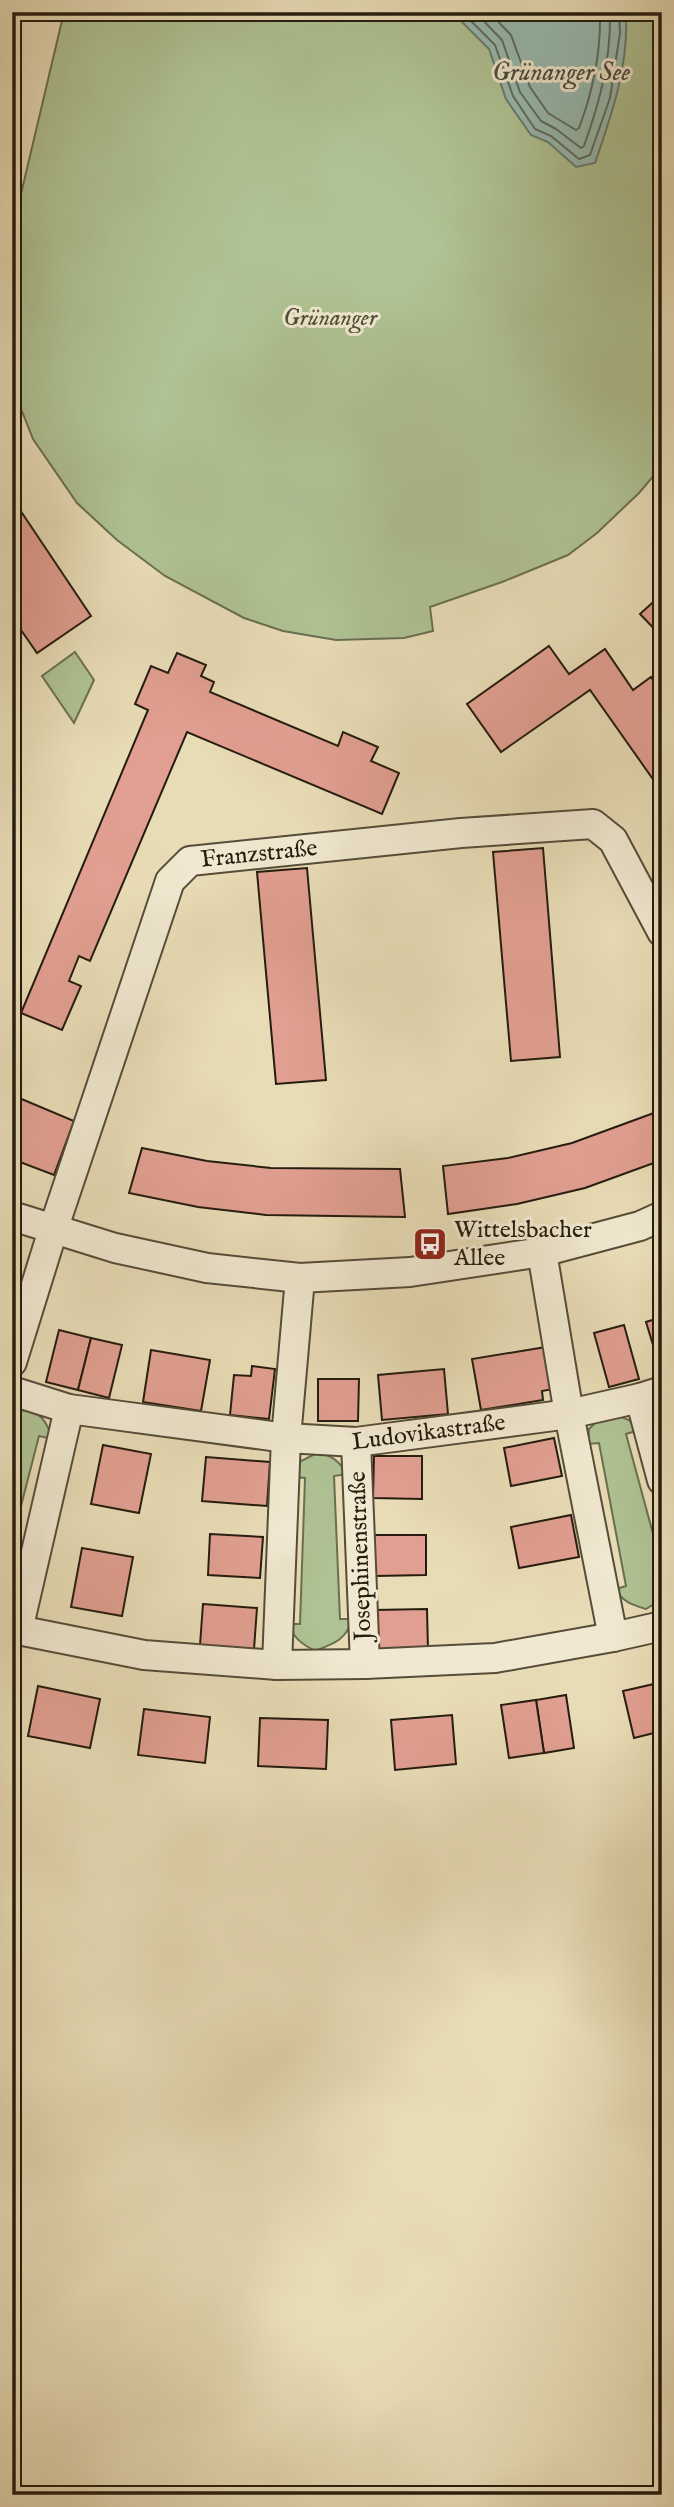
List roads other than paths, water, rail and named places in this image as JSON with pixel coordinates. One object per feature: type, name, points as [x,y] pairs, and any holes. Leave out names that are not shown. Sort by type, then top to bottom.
[{"type":"street","name":"Franzstraße","points":[[12,1362],[53,1230],[170,881],[190,861],[461,833],[593,824],[613,840],[662,932]]},
{"type":"street","points":[[12,1216],[115,1248],[207,1268],[300,1278],[410,1272],[541,1252],[640,1226],[662,1216]]},
{"type":"street","points":[[541,1252],[613,1637]]},
{"type":"street","points":[[276,1665],[286,1438],[300,1278]]},
{"type":"street","points":[[12,1391],[69,1409],[286,1438]]},
{"type":"street","points":[[651,1395],[662,1480]]},
{"type":"street","name":"Ludovikastraße","points":[[286,1438],[356,1443],[569,1413],[651,1395]]},
{"type":"street","points":[[15,1629],[69,1409]]},
{"type":"street","name":"Josephinenstraße","points":[[15,1629],[144,1656],[276,1665],[366,1664],[356,1443]]},
{"type":"street","points":[[366,1664],[495,1658],[662,1626]]},
{"type":"water","name":"Grünanger See","points":[[452,12],[626,12],[622,70],[595,163],[576,167],[548,142],[531,135],[506,99],[489,49]]},
{"type":"place","name":"Wittelsbacher Allee","points":[[430,1244]]},
{"type":"park label","name":"Grünanger","points":[[330,318]]}]
